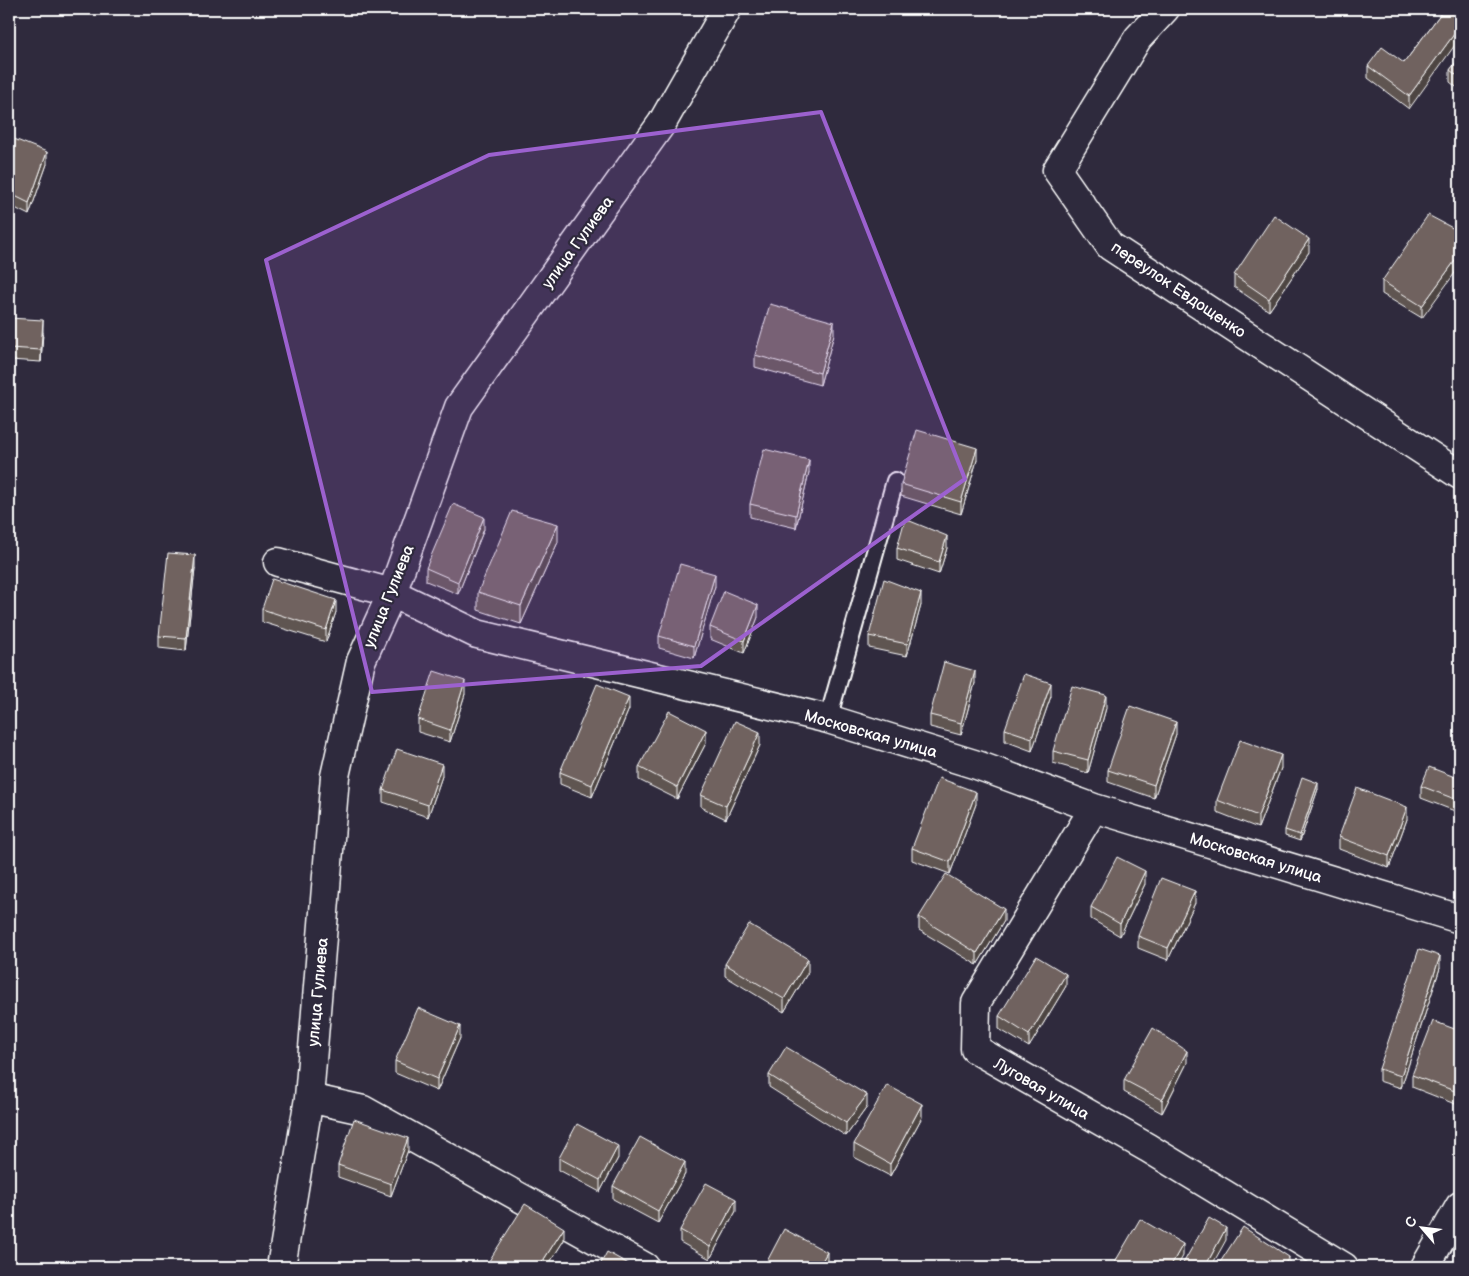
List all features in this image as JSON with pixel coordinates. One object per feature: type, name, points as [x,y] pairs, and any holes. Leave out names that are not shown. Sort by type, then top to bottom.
[{"type":"street","name":"улица Гулиева","points":[[281,1267],[309,1098],[335,776],[361,661],[392,593],[459,407],[662,123],[727,9]]},
{"type":"street","name":"переулок Евдощенко","points":[[1165,9],[1138,38],[1057,170],[1110,246],[1460,475]]},
{"type":"street","name":"Московская улица","points":[[278,562],[392,593],[477,634],[828,719],[977,765],[1094,808],[1460,919]]},
{"type":"street","name":"Луговая улица","points":[[1094,808],[976,1003],[976,1050],[1148,1148],[1344,1267]]},
{"type":"street","points":[[309,1098],[363,1110],[645,1267]]},
{"type":"street","points":[[1425,1267],[1460,1206]]},
{"type":"lane","points":[[828,719],[895,480]]},
{"type":"highlighted area","points":[[821,112],[965,479],[701,666],[372,692],[266,260],[489,155]]},
{"type":"building","points":[[1444,9],[1460,9],[1460,26],[1409,96],[1368,66],[1382,47],[1404,63]]},
{"type":"building","points":[[1460,57],[1460,78],[1450,70]]},
{"type":"building","points":[[9,137],[47,152],[29,203],[9,193]]},
{"type":"building","points":[[1274,215],[1309,239],[1269,299],[1234,275]]},
{"type":"building","points":[[1428,215],[1460,232],[1460,254],[1422,306],[1382,281]]},
{"type":"building","points":[[770,304],[834,322],[820,373],[755,355]]},
{"type":"building","points":[[9,318],[43,320],[41,350],[9,348]]},
{"type":"building","points":[[917,430],[977,448],[961,502],[901,484]]},
{"type":"building","points":[[764,449],[809,460],[796,515],[750,504]]},
{"type":"building","points":[[453,504],[484,517],[458,582],[426,568]]},
{"type":"building","points":[[512,511],[558,524],[521,606],[478,592]]},
{"type":"building","points":[[905,519],[947,536],[939,562],[897,548]]},
{"type":"building","points":[[168,553],[195,555],[186,638],[159,636]]},
{"type":"building","points":[[680,564],[715,574],[694,646],[659,636]]},
{"type":"building","points":[[272,579],[336,600],[326,630],[262,609]]},
{"type":"building","points":[[884,579],[921,593],[907,644],[869,636]]},
{"type":"building","points":[[724,591],[758,605],[744,641],[710,627]]},
{"type":"building","points":[[944,662],[975,671],[961,723],[930,715]]},
{"type":"building","points":[[434,671],[465,681],[450,730],[418,719]]},
{"type":"building","points":[[1024,674],[1051,683],[1032,738],[1005,729]]},
{"type":"building","points":[[597,684],[629,697],[592,785],[560,772]]},
{"type":"building","points":[[1072,686],[1106,695],[1088,760],[1053,751]]},
{"type":"building","points":[[1130,706],[1176,722],[1154,785],[1108,770]]},
{"type":"building","points":[[669,711],[706,730],[677,787],[639,767]]},
{"type":"building","points":[[735,721],[760,732],[726,806],[701,795]]},
{"type":"building","points":[[1240,740],[1281,755],[1258,816],[1217,800]]},
{"type":"building","points":[[397,749],[442,764],[428,805],[383,790]]},
{"type":"building","points":[[1429,767],[1460,779],[1460,801],[1421,786]]},
{"type":"building","points":[[1302,777],[1318,783],[1300,835],[1285,830]]},
{"type":"building","points":[[939,778],[976,792],[950,862],[912,848]]},
{"type":"building","points":[[1357,788],[1407,807],[1389,856],[1339,837]]},
{"type":"building","points":[[1117,857],[1145,871],[1120,924],[1091,907]]},
{"type":"building","points":[[946,874],[1004,909],[977,953],[919,917]]},
{"type":"building","points":[[1161,878],[1195,891],[1168,948],[1138,936]]},
{"type":"building","points":[[749,924],[808,959],[784,999],[725,964]]},
{"type":"building","points":[[1419,949],[1440,956],[1401,1076],[1379,1069]]},
{"type":"building","points":[[1036,956],[1066,974],[1029,1035],[999,1016]]},
{"type":"building","points":[[418,1008],[460,1026],[437,1079],[395,1061]]},
{"type":"building","points":[[1433,1021],[1460,1031],[1460,1093],[1412,1075]]},
{"type":"building","points":[[1153,1028],[1187,1051],[1162,1100],[1124,1080]]},
{"type":"building","points":[[786,1047],[867,1095],[846,1123],[769,1075]]},
{"type":"building","points":[[887,1085],[922,1104],[890,1164],[854,1144]]},
{"type":"building","points":[[354,1119],[408,1138],[391,1184],[338,1165]]},
{"type":"building","points":[[577,1124],[618,1146],[600,1180],[559,1158]]},
{"type":"building","points":[[640,1137],[685,1162],[658,1211],[613,1186]]},
{"type":"building","points":[[706,1183],[736,1199],[710,1247],[680,1230]]},
{"type":"building","points":[[525,1204],[564,1228],[539,1267],[498,1267],[489,1261]]},
{"type":"building","points":[[1209,1218],[1226,1228],[1205,1267],[1181,1267]]},
{"type":"building","points":[[1140,1219],[1183,1244],[1170,1267],[1112,1267]]},
{"type":"building","points":[[1243,1227],[1289,1257],[1283,1267],[1217,1267]]},
{"type":"building","points":[[784,1229],[827,1252],[819,1267],[764,1267]]},
{"type":"building","points":[[607,1252],[634,1267],[599,1267]]}]
